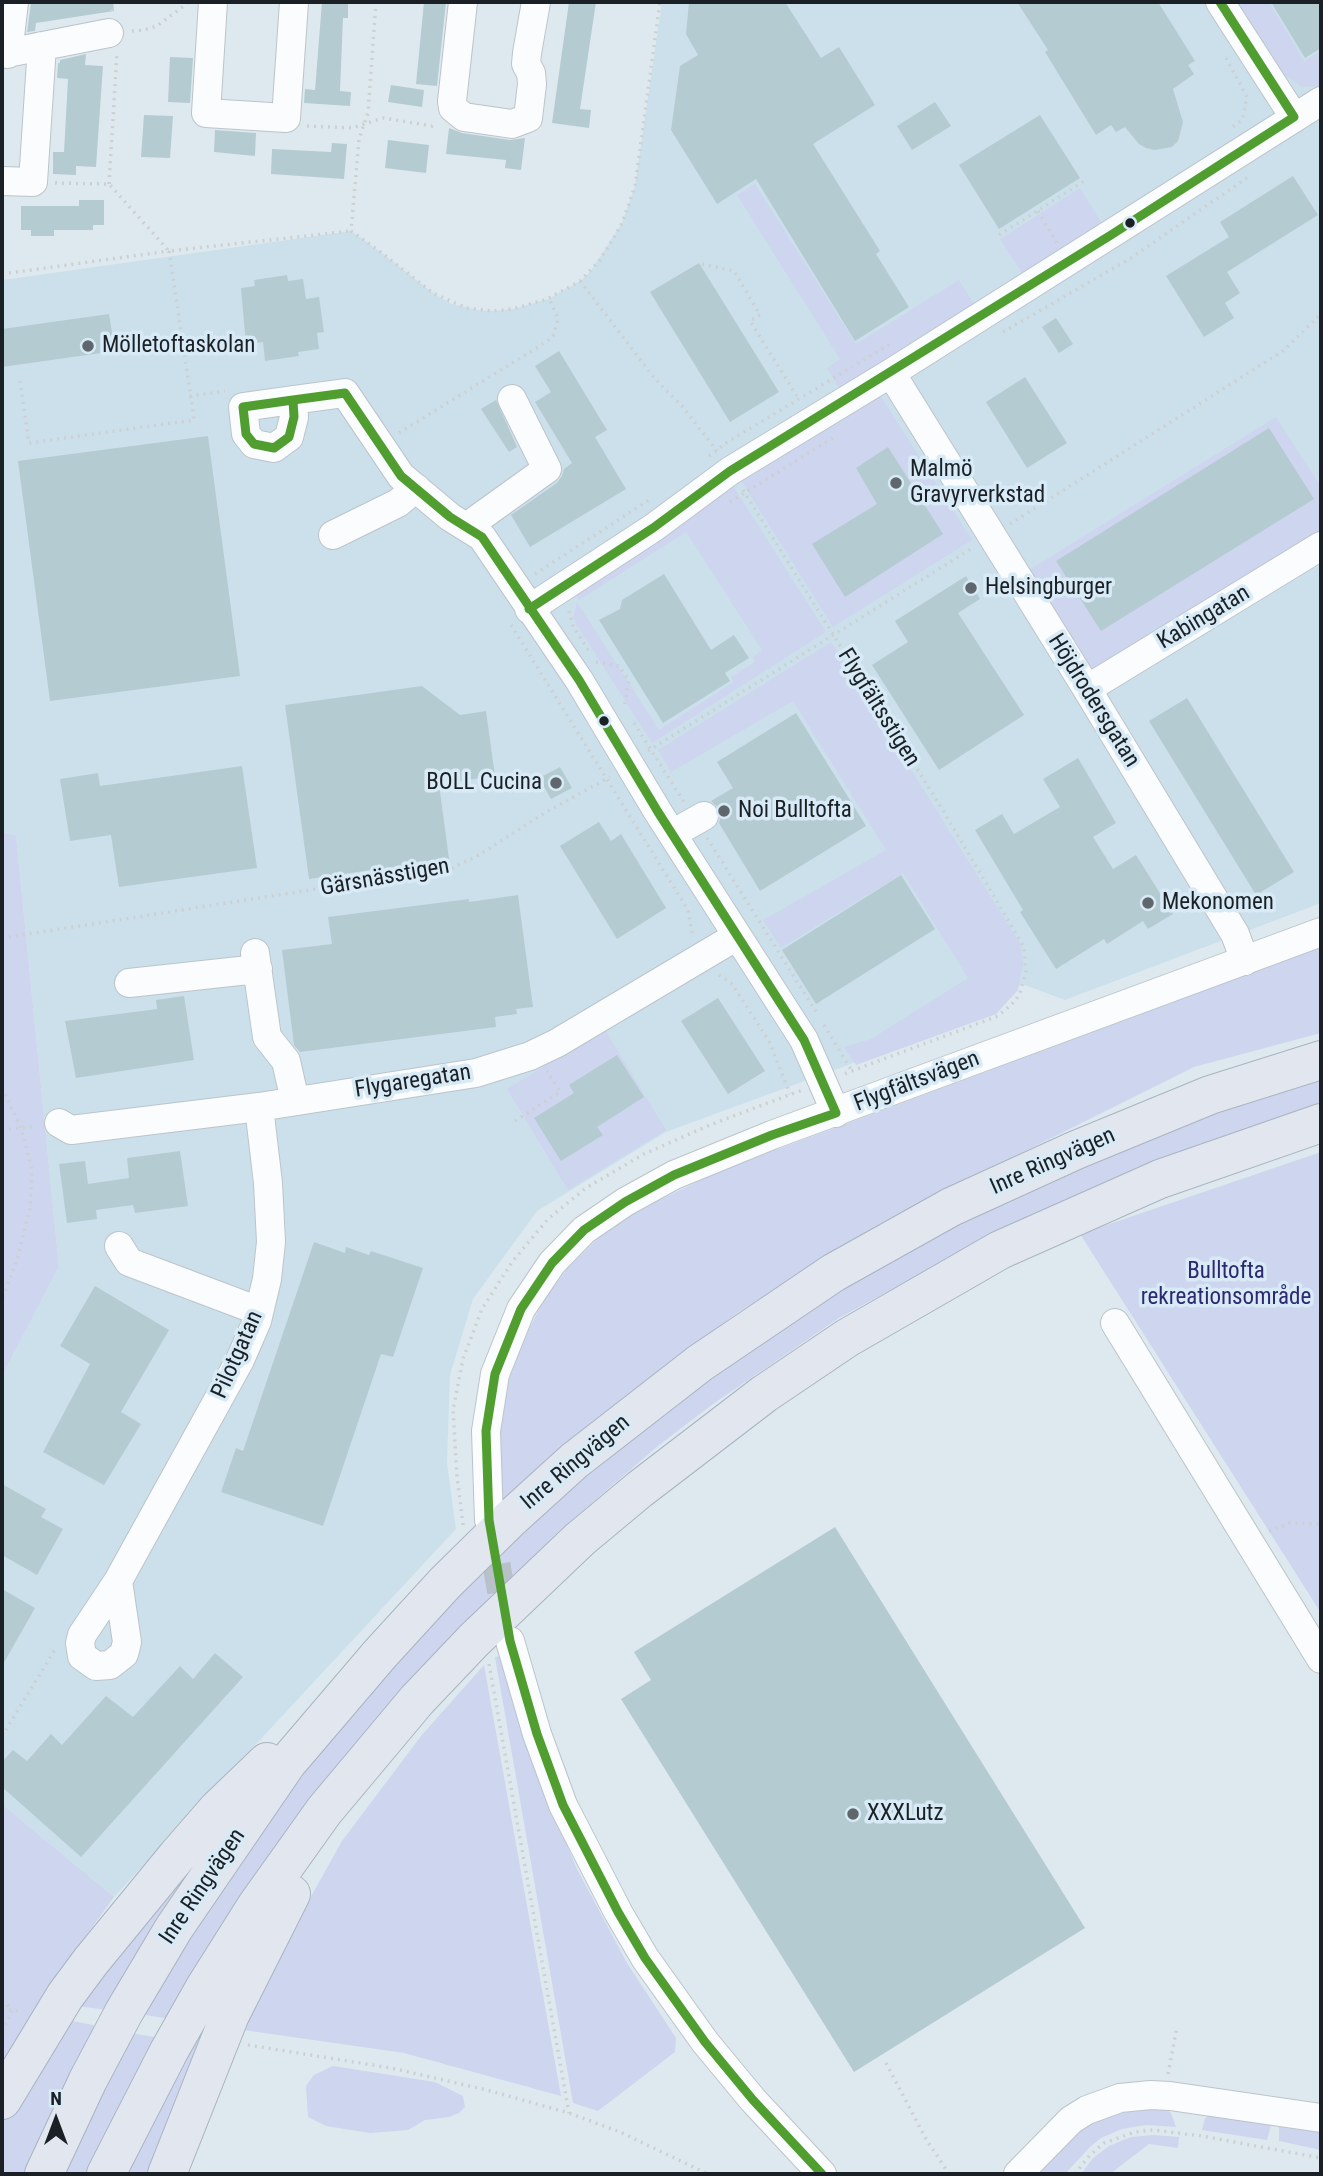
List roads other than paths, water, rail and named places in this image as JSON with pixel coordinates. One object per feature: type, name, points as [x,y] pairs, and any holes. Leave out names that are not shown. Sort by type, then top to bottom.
[{"type":"highway","name":"Inre Ringvägen","points":[[44,2174],[124,2012],[174,1927],[287,1763],[380,1654],[446,1583],[509,1520],[574,1461],[700,1363],[833,1273],[951,1207],[1076,1150],[1210,1095],[1321,1059]]},
{"type":"highway","points":[[106,2174],[204,1989],[257,1905],[324,1811],[417,1700],[483,1631],[590,1531],[764,1394],[848,1338],[1000,1250],[1160,1179],[1321,1123]]},
{"type":"highway","points":[[167,2174],[230,2015],[286,1904],[342,1814],[405,1735],[417,1700]]},
{"type":"highway","points":[[2,2100],[65,1996],[177,1856],[217,1810],[275,1754],[321,1725]]},
{"type":"street","points":[[14,2],[5,54],[113,32]]},
{"type":"street","points":[[213,2],[206,113],[286,118],[294,2]]},
{"type":"street","points":[[463,2],[453,108],[464,117],[512,124],[528,118],[532,84],[526,64],[536,2]]},
{"type":"street","points":[[1220,2],[1294,117]]},
{"type":"street","points":[[2,181],[33,182],[42,46]]},
{"type":"street","points":[[518,614],[653,528],[730,471],[891,373],[1321,101]]},
{"type":"street","name":"Höjdrodersgatan","points":[[891,373],[1235,934],[1245,961]]},
{"type":"street","points":[[293,400],[345,393],[401,476],[450,517],[482,537],[518,614],[579,680],[691,824],[737,936],[804,1040],[836,1113]]},
{"type":"street","points":[[470,529],[482,515],[547,469],[512,399]]},
{"type":"street","points":[[333,535],[397,503],[416,488]]},
{"type":"street","name":"Kabingatan","points":[[1087,689],[1321,546]]},
{"type":"street","name":"Flygfältsvägen","points":[[489,1520],[486,1432],[495,1374],[521,1309],[552,1263],[584,1230],[625,1202],[674,1175],[772,1135],[1321,932]]},
{"type":"street","name":"Flygaregatan","points":[[59,1123],[71,1130],[259,1107],[447,1079],[495,1068],[557,1043],[737,936]]},
{"type":"street","points":[[129,983],[257,961],[267,1037],[286,1060],[295,1101]]},
{"type":"street","name":"Pilotgatan","points":[[118,1581],[127,1642],[124,1654],[110,1665],[96,1666],[85,1660],[81,1649],[82,1635],[118,1581],[240,1360],[259,1311],[267,1279],[271,1242],[268,1182],[259,1107]]},
{"type":"street","points":[[119,1246],[129,1262],[259,1311]]},
{"type":"street","points":[[1115,1323],[1321,1659]]},
{"type":"street","points":[[510,1641],[537,1734],[564,1805],[618,1912],[645,1958],[705,2042],[822,2174]]},
{"type":"street","points":[[1018,2174],[1071,2120],[1087,2109],[1120,2098],[1156,2095],[1321,2118]]},
{"type":"tunnel","points":[[489,1523],[507,1624]]},
{"type":"place","name":"Mölletoftaskolan","points":[[88,346]]},
{"type":"place","name":"Malmö Gravyrverkstad","points":[[896,483]]},
{"type":"place","name":"Helsingburger","points":[[971,588]]},
{"type":"place","name":"BOLL Cucina","points":[[556,783]]},
{"type":"place","name":"Noi Bulltofta","points":[[724,811]]},
{"type":"place","name":"Mekonomen","points":[[1148,903]]},
{"type":"place","name":"XXXLutz","points":[[853,1814]]},
{"type":"park label","name":"Bulltofta rekreationsområde","points":[[1226,1285]]}]
